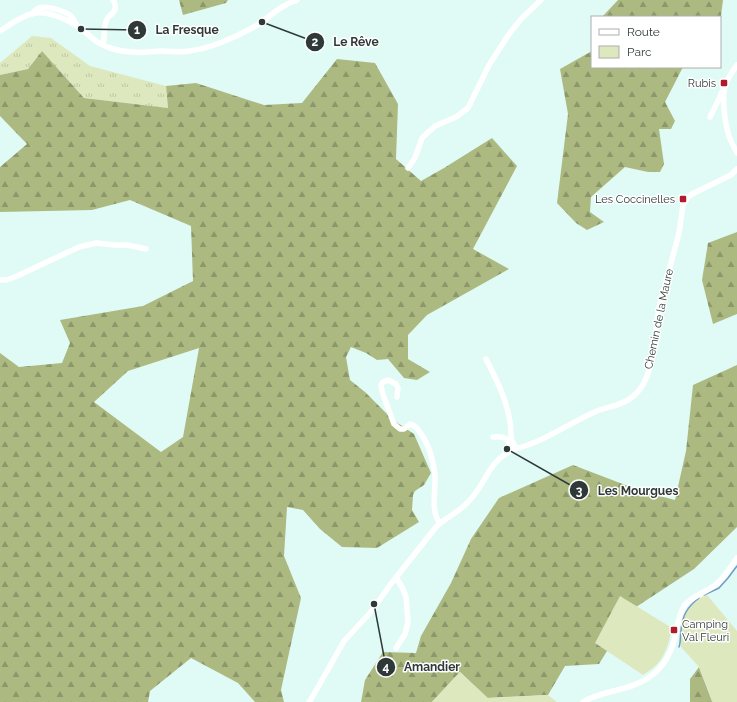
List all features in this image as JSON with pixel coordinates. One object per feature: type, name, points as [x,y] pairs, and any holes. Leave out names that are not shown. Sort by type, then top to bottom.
[{"type":"street","points":[[103,45],[107,18],[114,13],[115,9],[115,3],[113,0]]},
{"type":"street","points":[[0,31],[21,18],[36,13],[51,15],[68,22],[103,45],[127,52],[193,51],[219,43],[247,31],[286,5],[298,0]]},
{"type":"street","points":[[408,168],[415,158],[422,138],[435,126],[456,117],[468,108],[489,66],[509,34],[522,18],[541,0]]},
{"type":"street","points":[[737,65],[727,82],[724,95],[725,118],[729,135],[737,153]]},
{"type":"street","points":[[710,117],[721,92],[725,87]]},
{"type":"street","name":"Chemin de la Maure","points":[[309,702],[344,641],[370,613],[416,551],[440,523],[469,502],[496,461],[515,449],[540,441],[598,410],[622,404],[635,395],[643,383],[650,367],[659,308],[679,233],[685,200],[692,194],[731,175],[737,169]]},
{"type":"street","points":[[0,280],[15,277],[79,247],[96,243],[127,245],[146,249]]},
{"type":"street","points":[[486,359],[500,387],[507,406],[511,438],[515,449]]},
{"type":"street","points":[[397,397],[398,388],[396,384],[388,380],[383,382],[381,385],[382,391],[394,424],[400,429],[404,429],[410,424],[414,425],[426,441],[430,450],[435,475],[434,512],[436,519],[440,523]]},
{"type":"street","points":[[493,437],[504,437],[515,449]]},
{"type":"street","points":[[583,702],[597,695],[637,684],[654,674],[667,657],[673,645],[680,614],[683,608],[692,598],[720,581],[737,558]]},
{"type":"street","points":[[396,577],[406,597],[408,622],[405,634],[396,648]]},
{"type":"green space","points":[[179,0],[228,0],[226,3],[183,15]]},
{"type":"green space","points":[[618,0],[723,0],[721,16],[603,16]]},
{"type":"green space","points":[[32,36],[51,38],[90,66],[166,86],[168,108],[84,98],[42,51],[28,69],[0,75],[0,63]]},
{"type":"green space","points":[[42,51],[84,98],[168,108],[166,86],[196,83],[264,105],[302,103],[337,59],[375,63],[398,104],[396,159],[421,181],[492,138],[517,166],[473,249],[509,269],[427,315],[408,335],[408,359],[430,372],[417,380],[404,378],[388,359],[377,360],[366,353],[351,347],[346,357],[350,380],[365,392],[393,420],[414,434],[431,473],[424,485],[415,491],[413,495],[412,510],[419,522],[377,548],[342,547],[320,529],[303,510],[287,507],[284,556],[301,598],[281,690],[284,702],[255,702],[238,683],[191,658],[150,691],[148,702],[0,702],[0,353],[19,367],[62,363],[70,343],[60,320],[143,306],[193,281],[191,226],[130,200],[92,210],[0,212],[0,167],[27,144],[0,116],[0,75],[28,69]],"holes":[[[199,348],[183,437],[161,452],[94,402],[128,371]]]},
{"type":"green space","points":[[591,52],[591,68],[682,68],[665,102],[675,121],[671,129],[659,129],[664,164],[660,172],[648,172],[625,167],[591,197],[590,212],[604,222],[587,230],[576,223],[557,203],[568,114],[560,69]]},
{"type":"green space","points":[[737,232],[737,314],[713,324],[702,280],[708,243]]},
{"type":"green space","points":[[737,365],[737,527],[694,569],[633,609],[599,664],[565,666],[548,695],[487,698],[460,672],[432,702],[361,702],[365,680],[383,652],[416,653],[421,636],[451,583],[471,539],[499,498],[573,465],[641,491],[675,500],[686,451],[693,385]]},
{"type":"green space","points":[[707,595],[737,631],[737,702],[713,702],[699,667],[681,647],[683,618],[688,609],[698,599]]},
{"type":"green space","points":[[620,596],[672,628],[661,660],[655,667],[643,675],[595,643]]},
{"type":"green space","points":[[699,667],[713,702],[690,702],[690,679]]},
{"type":"green space","points":[[460,672],[488,698],[548,695],[557,702],[432,702]]},
{"type":"waterway","points":[[704,595],[719,588],[737,566]]},
{"type":"waterway","points":[[679,647],[684,616],[688,608],[699,598]]},
{"type":"place","name":"Le Rêve","points":[[262,22]]},
{"type":"place","name":"La Fresque","points":[[81,29]]},
{"type":"place","name":"Rubis","points":[[724,83]]},
{"type":"place","name":"Les Coccinelles","points":[[683,199]]},
{"type":"place","name":"Les Mourgues","points":[[507,449]]},
{"type":"place","name":"Amandier","points":[[374,604]]},
{"type":"place","name":"Camping Val Fleuri","points":[[674,630]]}]
